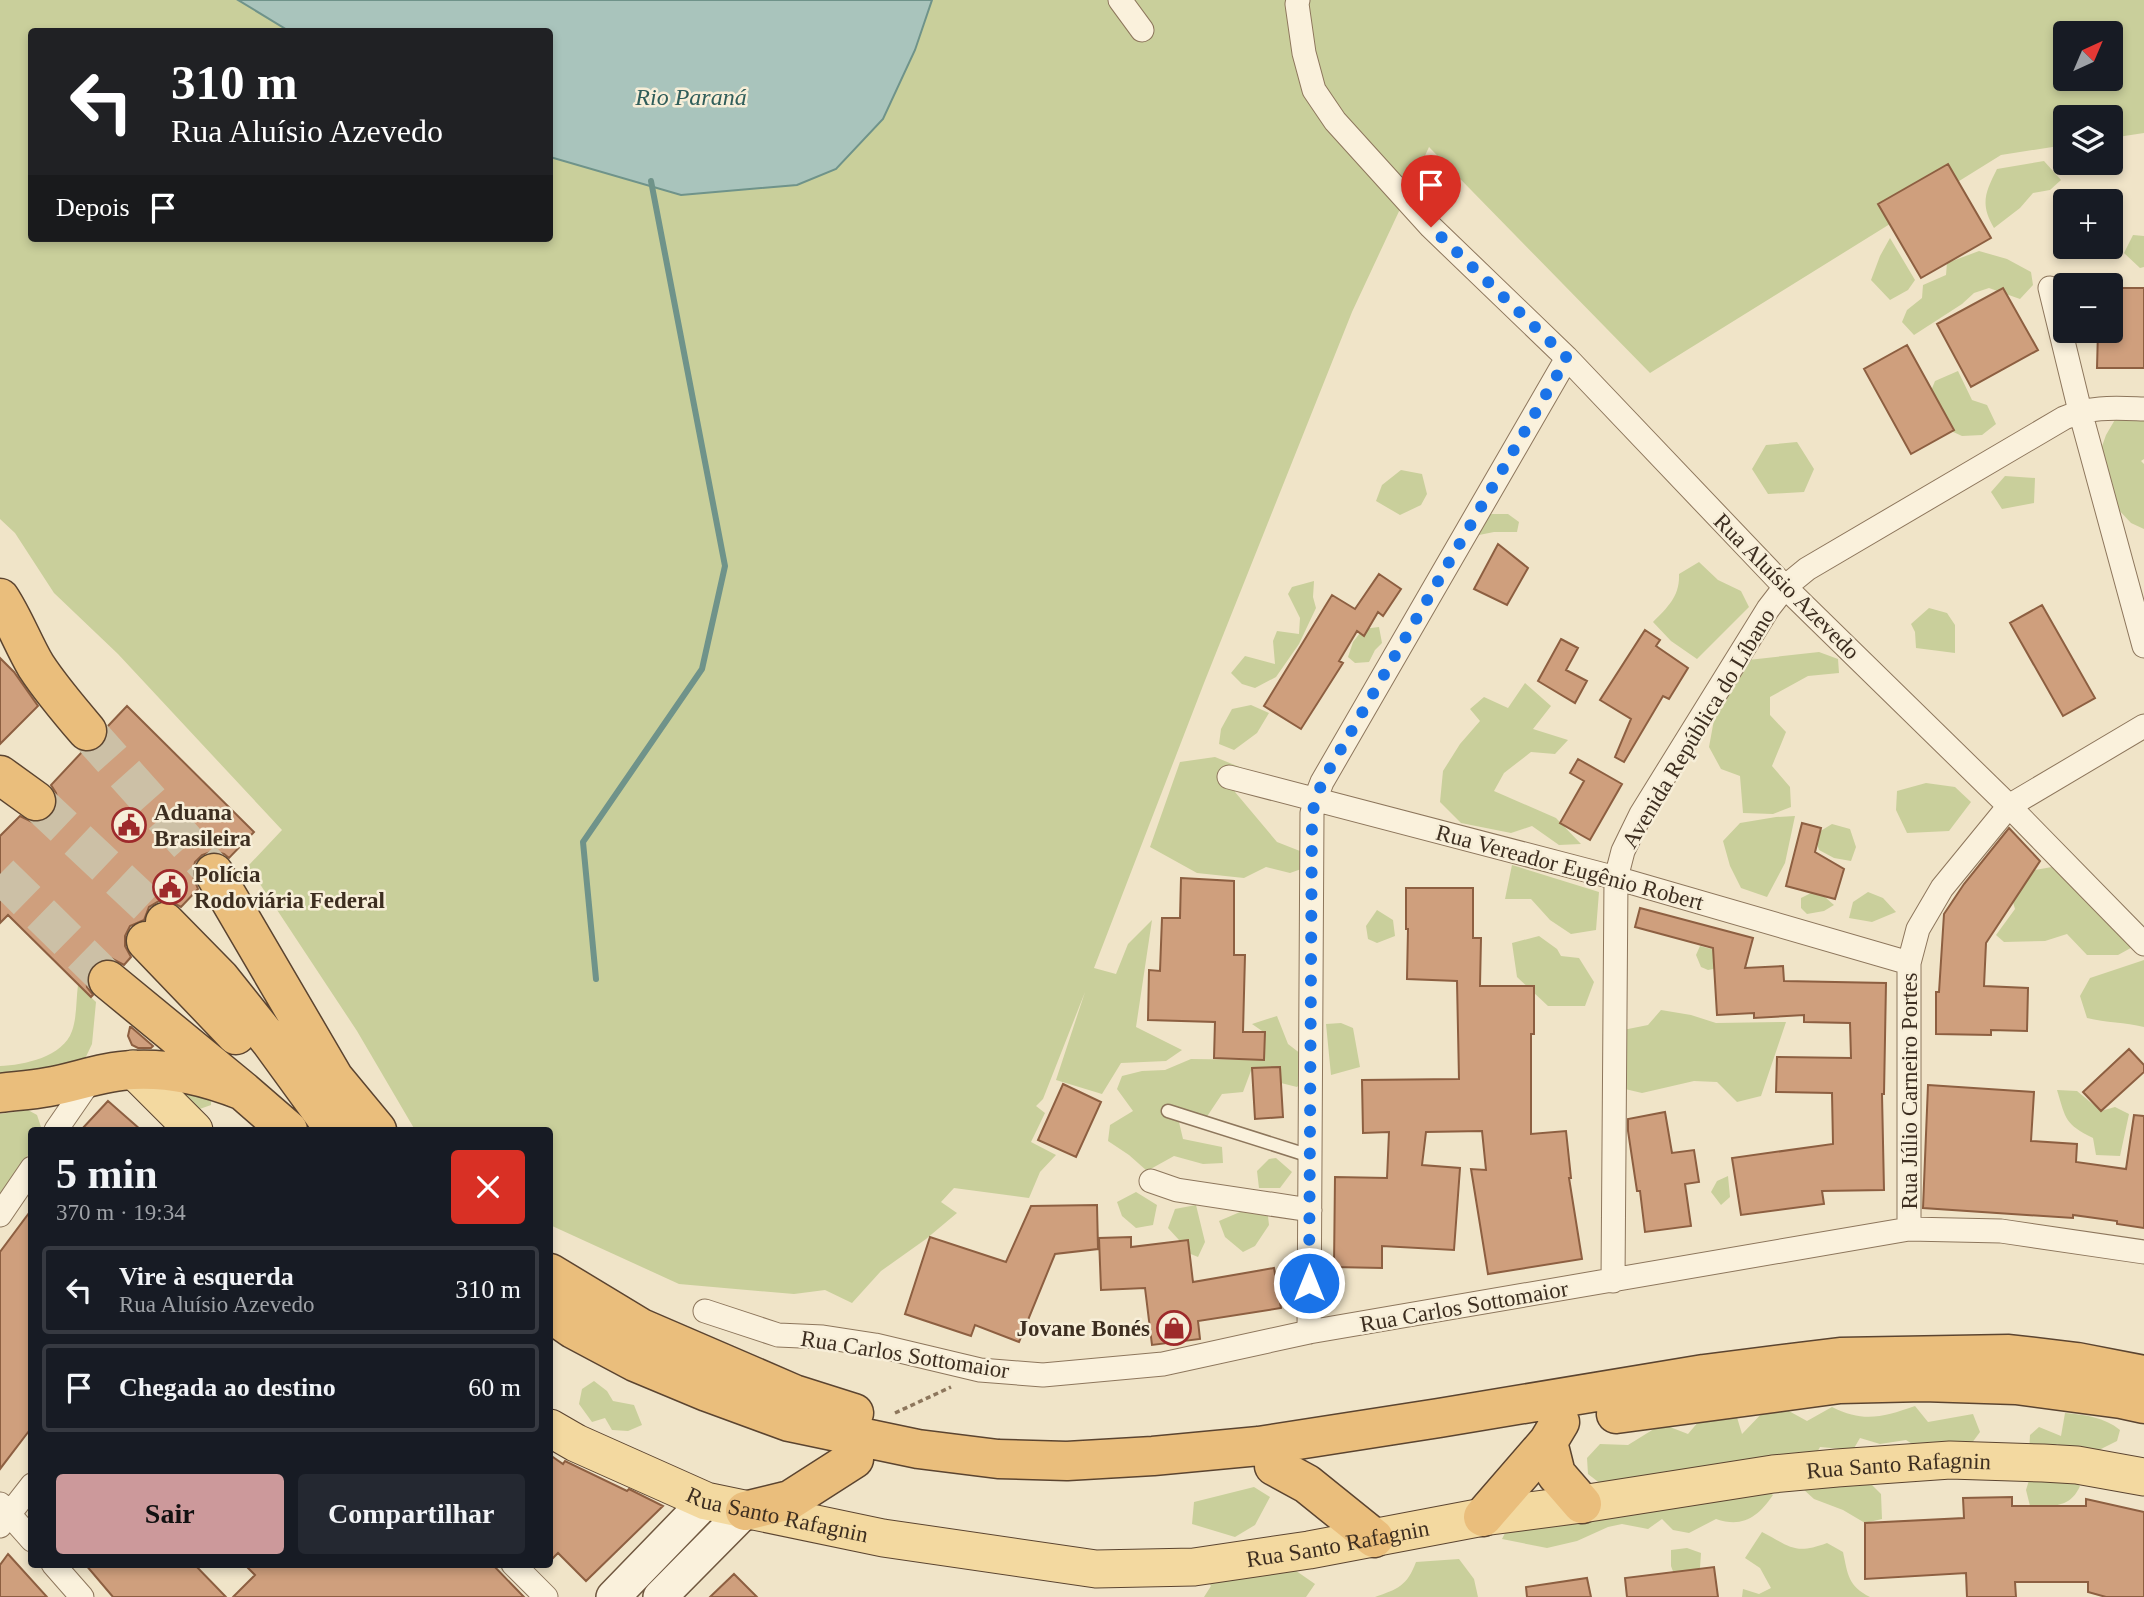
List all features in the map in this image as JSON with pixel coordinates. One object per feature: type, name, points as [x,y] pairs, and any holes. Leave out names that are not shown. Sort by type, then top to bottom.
[{"type":"highway","points":[[0,598],[36,666],[87,731]]},
{"type":"highway","points":[[0,775],[18,806]]},
{"type":"highway","points":[[214,873],[334,1078],[375,1127]]},
{"type":"highway","points":[[246,928],[235,959],[206,984],[155,997],[114,986],[285,1127]]},
{"type":"highway","points":[[156,932],[206,984],[325,1127]]},
{"type":"highway","points":[[206,984],[271,1042],[333,1127]]},
{"type":"highway","points":[[0,1093],[49,1087],[94,1075],[133,1069],[183,1072],[207,1077],[243,1091]]},
{"type":"highway","points":[[553,1275],[641,1328],[793,1394],[853,1413],[996,1437],[1068,1439],[1256,1427],[1526,1381],[1655,1363],[1704,1374]]},
{"type":"highway","points":[[553,1315],[573,1329],[635,1362],[789,1422],[918,1449],[998,1460],[1079,1461],[1259,1446],[1704,1374],[1840,1357],[2009,1354],[2077,1362],[2144,1375]]},
{"type":"highway","points":[[553,1338],[585,1357],[699,1410],[780,1441],[854,1459],[992,1479],[1069,1481],[1160,1478],[1274,1466],[1554,1432],[1840,1384],[1923,1382],[2016,1385],[2144,1404]]},
{"type":"highway","points":[[1554,1432],[1556,1474],[1583,1504]]},
{"type":"highway","points":[[1483,1517],[1554,1432]]},
{"type":"highway","points":[[745,1511],[790,1500],[854,1459]]},
{"type":"highway","points":[[1274,1466],[1307,1484],[1374,1538]]},
{"type":"main road","points":[[133,1069],[191,1127]]},
{"type":"main road","name":"Rua Santo Rafagnin","points":[[553,1430],[576,1443],[706,1501],[883,1538],[1096,1569],[1194,1567],[1309,1550],[1483,1517],[1773,1474],[1950,1460],[2077,1465],[2144,1477]]},
{"type":"main road","points":[[613,1597],[706,1501]]},
{"type":"main road","points":[[660,1597],[745,1511]]},
{"type":"street","points":[[1120,0],[1142,30]]},
{"type":"street","name":"Rua Aluísio Azevedo","points":[[1298,0],[1304,53],[1314,90],[1335,121],[1431,227],[1567,358],[1785,587],[2009,806],[2144,944]]},
{"type":"street","points":[[2050,288],[2080,411],[2144,646]]},
{"type":"street","points":[[1309,1332],[1312,813],[1315,800],[1322,782],[1567,358]]},
{"type":"street","name":"Avenida República do Líbano","points":[[1613,1281],[1616,878],[1623,851],[1641,814],[1768,609],[1785,587],[1807,569],[2064,418],[2080,411],[2105,407],[2144,409]]},
{"type":"street","name":"Rua Júlio Carneiro Portes","points":[[1909,1229],[1909,962],[1918,929],[1942,888],[2009,806],[2144,726]]},
{"type":"street","name":"Rua Vereador Eugênio Robert","points":[[1229,777],[1616,878],[1909,962]]},
{"type":"street","points":[[59,1127],[94,1075]]},
{"type":"street","points":[[0,1215],[28,1174]]},
{"type":"street","points":[[1151,1181],[1177,1190],[1310,1210]]},
{"type":"street","name":"Rua Carlos Sottomaior","points":[[705,1311],[778,1335],[823,1337],[875,1345],[980,1370],[1043,1375],[1163,1364],[1309,1332],[1909,1229],[2001,1231],[2144,1252]]},
{"type":"street","points":[[28,1489],[3,1515],[28,1537]]},
{"type":"street","points":[[57,1568],[82,1597]]},
{"type":"street","points":[[517,1568],[546,1597]]},
{"type":"lane","points":[[1168,1111],[1310,1156]]},
{"type":"path","points":[[887,1418],[980,1370]]},
{"type":"green space","points":[[0,0],[238,0],[284,28],[28,28],[28,242],[553,242],[553,158],[681,195],[915,50],[932,0],[2144,0],[2144,133],[2123,136],[2123,105],[2053,105],[2053,147],[2001,155],[1650,373],[1429,147],[1352,312],[1094,968],[1116,974],[1128,944],[1152,920],[1136,1027],[1182,1050],[1166,1061],[1121,1063],[1102,1094],[1056,1080],[1085,992],[1043,1099],[1036,1106],[1045,1113],[1031,1142],[1056,1155],[1040,1172],[1029,1198],[954,1188],[941,1202],[957,1213],[881,1271],[852,1303],[825,1290],[794,1294],[679,1284],[553,1226],[553,1127],[413,1127],[357,1031],[248,866],[282,830],[118,654],[54,593],[15,533],[0,519]]},
{"type":"green space","points":[[2044,161],[2053,171],[2053,175],[2061,180],[2050,190],[2033,193],[2020,208],[1994,228],[1987,212],[1986,198],[1997,169]]},
{"type":"green space","points":[[2133,235],[2144,236],[2144,267],[2140,268],[2124,253]]},
{"type":"green space","points":[[1890,238],[1915,280],[1908,290],[1890,300],[1871,280]]},
{"type":"green space","points":[[1979,251],[2007,259],[2031,272],[2033,285],[2020,299],[1989,288],[1974,293],[1962,304],[1914,335],[1902,322],[1907,310],[1922,298],[1923,285],[1946,275],[1947,263]]},
{"type":"green space","points":[[1958,371],[1972,400],[1987,405],[1996,424],[1982,435],[1962,436],[1938,425],[1927,401],[1935,381]]},
{"type":"green space","points":[[2120,411],[2144,415],[2144,459],[2141,461],[2144,464],[2144,529],[2131,523],[2104,494],[2100,452]]},
{"type":"green space","points":[[1797,442],[1814,469],[1804,492],[1768,494],[1752,469],[1766,445]]},
{"type":"green space","points":[[1401,470],[1422,474],[1427,494],[1421,505],[1400,515],[1376,501],[1382,485]]},
{"type":"green space","points":[[2005,476],[2035,478],[2034,503],[2002,509],[1991,492]]},
{"type":"green space","points":[[1488,514],[1508,514],[1519,522],[1517,532],[1494,532],[1474,536]]},
{"type":"green space","points":[[1699,562],[1718,580],[1741,591],[1749,607],[1697,659],[1671,641],[1653,622],[1675,595],[1679,574]]},
{"type":"green space","points":[[1314,581],[1313,597],[1316,608],[1299,644],[1276,677],[1255,688],[1242,684],[1231,673],[1245,656],[1275,664],[1273,641],[1277,631],[1299,634],[1300,618],[1288,594],[1292,587]]},
{"type":"green space","points":[[1929,608],[1947,613],[1955,625],[1955,653],[1916,648],[1915,632],[1911,624]]},
{"type":"green space","points":[[1379,627],[1382,643],[1369,662],[1355,663],[1348,657],[1353,642],[1363,629]]},
{"type":"green space","points":[[1819,652],[1838,659],[1839,673],[1808,676],[1770,697],[1770,715],[1786,732],[1772,766],[1790,787],[1791,807],[1773,814],[1743,813],[1740,776],[1721,769],[1709,747],[1720,687],[1730,662]]},
{"type":"green space","points":[[1525,683],[1551,706],[1533,729],[1568,740],[1555,754],[1531,752],[1504,773],[1494,791],[1556,818],[1581,844],[1559,845],[1532,826],[1511,833],[1461,823],[1440,802],[1443,771],[1460,744],[1480,721],[1470,709],[1484,697],[1508,708]]},
{"type":"green space","points":[[1251,705],[1269,713],[1257,733],[1234,750],[1219,744],[1221,729],[1232,709]]},
{"type":"green space","points":[[1215,757],[1242,768],[1235,792],[1277,842],[1305,853],[1307,867],[1290,873],[1266,867],[1244,878],[1197,873],[1150,847],[1180,762]]},
{"type":"green space","points":[[1926,783],[1955,787],[1971,802],[1949,831],[1907,833],[1896,810],[1897,791]]},
{"type":"green space","points":[[1795,816],[1785,863],[1767,897],[1741,888],[1730,866],[1723,841],[1740,823]]},
{"type":"green space","points":[[1832,824],[1850,829],[1856,847],[1851,861],[1834,858],[1819,850],[1814,835]]},
{"type":"green space","points":[[1512,865],[1599,892],[1596,930],[1571,934],[1550,920],[1531,899],[1505,899]]},
{"type":"green space","points":[[2052,867],[2069,874],[2138,944],[2118,955],[2087,955],[2067,934],[2045,941],[2004,942],[1996,935],[2015,909],[2010,892],[2023,872]]},
{"type":"green space","points":[[1817,890],[1834,905],[1824,911],[1807,914],[1801,908],[1801,898]]},
{"type":"green space","points":[[1868,892],[1883,898],[1896,912],[1872,922],[1849,918],[1853,902]]},
{"type":"green space","points":[[1377,910],[1393,920],[1395,936],[1377,943],[1368,939],[1366,926]]},
{"type":"green space","points":[[1539,936],[1557,949],[1561,956],[1579,958],[1594,982],[1585,1006],[1548,1006],[1517,977],[1512,943]]},
{"type":"green space","points":[[1700,946],[1738,956],[1735,965],[1708,970],[1701,967],[1696,955]]},
{"type":"green space","points":[[2144,960],[2144,1027],[2087,1018],[2080,996],[2090,978]]},
{"type":"green space","points":[[78,985],[96,1002],[92,1044],[83,1063],[0,1086],[0,1066],[42,1058],[67,1040],[75,1020]]},
{"type":"green space","points":[[1661,1010],[1716,1023],[1786,1022],[1761,1096],[1737,1102],[1717,1082],[1694,1081],[1642,1093],[1625,1089],[1623,1030],[1648,1025]]},
{"type":"green space","points":[[1277,1016],[1288,1044],[1301,1054],[1310,1073],[1297,1087],[1281,1083],[1280,1067],[1252,1068],[1243,1092],[1222,1094],[1204,1121],[1178,1118],[1183,1139],[1222,1147],[1223,1163],[1203,1164],[1174,1156],[1147,1171],[1108,1141],[1110,1125],[1133,1111],[1117,1089],[1122,1076],[1142,1071],[1165,1070],[1191,1059],[1264,1060],[1265,1033],[1252,1024]]},
{"type":"green space","points":[[1341,1023],[1353,1028],[1360,1067],[1331,1075],[1326,1024]]},
{"type":"green space","points":[[211,1090],[211,1105],[194,1111],[186,1103],[184,1092]]},
{"type":"green space","points":[[2057,1090],[2077,1091],[2101,1111],[2115,1107],[2129,1114],[2120,1156],[2096,1155],[2093,1138],[2068,1120]]},
{"type":"green space","points":[[28,1110],[37,1115],[41,1127],[28,1127],[28,1155],[0,1194],[0,1114]]},
{"type":"green space","points":[[1276,1158],[1292,1172],[1280,1188],[1259,1188],[1257,1171],[1269,1159]]},
{"type":"green space","points":[[1728,1176],[1730,1197],[1721,1205],[1711,1192],[1717,1181]]},
{"type":"green space","points":[[1136,1192],[1157,1205],[1153,1225],[1136,1228],[1122,1216],[1117,1202]]},
{"type":"green space","points":[[1196,1205],[1205,1242],[1198,1257],[1181,1250],[1179,1240],[1168,1228],[1175,1209]]},
{"type":"green space","points":[[1267,1208],[1269,1225],[1255,1246],[1243,1252],[1225,1237],[1219,1221],[1240,1212]]},
{"type":"green space","points":[[594,1381],[607,1391],[613,1401],[634,1405],[642,1425],[628,1431],[612,1430],[605,1418],[592,1422],[579,1404],[582,1389]]},
{"type":"green space","points":[[1915,1406],[1928,1422],[1973,1414],[1980,1432],[1966,1451],[1928,1454],[1906,1440],[1880,1444],[1860,1438],[1853,1450],[1820,1447],[1814,1458],[1862,1475],[1881,1494],[1882,1519],[1865,1523],[1843,1510],[1814,1499],[1780,1468],[1606,1488],[1588,1474],[1587,1458],[1600,1444],[1628,1445],[1662,1424],[1688,1434],[1699,1421],[1736,1414],[1742,1434],[1768,1407],[1787,1410],[1807,1421],[1832,1407],[1854,1415],[1874,1417]]},
{"type":"green space","points":[[2065,1413],[2108,1422],[2120,1430],[2117,1441],[2097,1451],[2080,1455],[2057,1444],[2046,1453],[2029,1452],[2030,1435],[2039,1427],[2061,1436]]},
{"type":"green space","points":[[2057,1472],[2080,1486],[2076,1493],[2059,1505],[2030,1506],[2026,1490],[2030,1477]]},
{"type":"green space","points":[[1755,1482],[1773,1495],[1755,1515],[1734,1522],[1716,1519],[1689,1533],[1673,1530],[1662,1519],[1648,1529],[1622,1524],[1608,1527],[1577,1541],[1547,1548],[1502,1539],[1507,1529]]},
{"type":"green space","points":[[1254,1487],[1270,1497],[1255,1525],[1235,1537],[1192,1524],[1194,1502]]},
{"type":"green space","points":[[1762,1532],[1793,1548],[1816,1547],[1827,1543],[1843,1552],[1853,1584],[1870,1597],[1742,1597],[1743,1589],[1759,1594],[1771,1588],[1760,1568],[1745,1558]]},
{"type":"green space","points":[[1687,1548],[1701,1553],[1700,1568],[1677,1582],[1671,1566],[1671,1550]]},
{"type":"green space","points":[[1279,1559],[1315,1584],[1306,1597],[1204,1597],[1211,1586],[1196,1563]]},
{"type":"green space","points":[[1459,1559],[1474,1579],[1478,1597],[1375,1597],[1401,1586],[1416,1562]]},
{"type":"water","name":"Rio Paraná","points":[[238,0],[932,0],[915,50],[883,119],[836,169],[797,185],[681,195],[553,158],[553,28],[284,28]]},
{"type":"building","points":[[1948,164],[1991,238],[1921,278],[1878,204]]},
{"type":"building","points":[[2003,288],[2038,350],[1971,387],[1937,324]]},
{"type":"building","points":[[2123,288],[2144,288],[2144,368],[2097,368],[2098,343],[2123,343]]},
{"type":"building","points":[[1907,345],[1954,430],[1911,454],[1864,369]]},
{"type":"building","points":[[1498,544],[1528,568],[1507,605],[1474,589]]},
{"type":"building","points":[[1379,574],[1401,589],[1383,616],[1378,612],[1364,636],[1357,631],[1339,661],[1343,663],[1301,729],[1264,706],[1332,595],[1355,609]]},
{"type":"building","points":[[2042,605],[2095,698],[2063,716],[2010,623]]},
{"type":"building","points":[[1645,630],[1660,640],[1656,646],[1688,668],[1669,699],[1663,696],[1624,762],[1615,757],[1631,719],[1600,700]]},
{"type":"building","points":[[1561,639],[1578,648],[1566,670],[1587,681],[1575,703],[1538,681]]},
{"type":"building","points":[[0,658],[14,672],[38,706],[0,744]]},
{"type":"building","name":"Aduana Brasileira","points":[[127,706],[254,832],[229,858],[213,851],[202,855],[195,862],[192,874],[198,889],[181,907],[170,901],[159,901],[149,907],[144,920],[130,926],[125,936],[125,946],[131,957],[124,965],[111,958],[101,959],[92,966],[86,977],[87,987],[93,995],[91,997],[8,915],[0,923],[0,836],[20,816],[34,823],[44,821],[53,814],[58,803],[51,785],[82,752],[92,752],[102,747],[108,738],[108,726]]},
{"type":"building","points":[[1578,759],[1622,784],[1590,840],[1560,823],[1584,781],[1570,773]]},
{"type":"building","points":[[1802,823],[1821,828],[1815,852],[1844,869],[1835,899],[1786,886]]},
{"type":"building","points":[[2009,828],[2040,861],[1986,943],[1984,986],[2028,988],[2027,1031],[1991,1030],[1991,1035],[1936,1034],[1936,992],[1939,992],[1944,914],[1964,884]]},
{"type":"building","points":[[1181,878],[1234,881],[1234,955],[1245,955],[1243,1032],[1265,1032],[1264,1060],[1214,1058],[1215,1022],[1148,1020],[1149,970],[1160,971],[1162,918],[1180,918]]},
{"type":"building","points":[[1406,888],[1473,888],[1473,938],[1481,938],[1480,986],[1534,986],[1531,1134],[1566,1131],[1569,1178],[1582,1259],[1488,1274],[1471,1169],[1486,1170],[1482,1131],[1426,1132],[1422,1165],[1460,1168],[1454,1250],[1382,1246],[1382,1268],[1334,1267],[1335,1177],[1387,1178],[1389,1132],[1363,1133],[1362,1080],[1459,1079],[1457,981],[1407,979]]},
{"type":"building","points":[[1640,908],[1753,938],[1745,968],[1783,966],[1784,981],[1886,983],[1882,1094],[1884,1190],[1822,1191],[1824,1204],[1741,1215],[1732,1158],[1833,1144],[1832,1093],[1776,1092],[1777,1057],[1851,1058],[1850,1023],[1804,1022],[1804,1015],[1754,1018],[1754,1013],[1717,1015],[1713,948],[1635,927]]},
{"type":"building","points":[[130,1027],[153,1046],[138,1048],[132,1045],[128,1036]]},
{"type":"building","points":[[2129,1049],[2144,1065],[2144,1072],[2101,1111],[2083,1092]]},
{"type":"building","points":[[1280,1067],[1283,1117],[1255,1119],[1252,1068]]},
{"type":"building","points":[[1063,1084],[1101,1102],[1076,1157],[1038,1140]]},
{"type":"building","points":[[1928,1085],[2034,1092],[2031,1141],[2077,1144],[2076,1162],[2126,1169],[2134,1115],[2144,1116],[2144,1228],[2073,1215],[2073,1218],[1923,1208]]},
{"type":"building","points":[[108,1101],[138,1127],[84,1127]]},
{"type":"building","points":[[1665,1112],[1672,1153],[1694,1150],[1699,1182],[1685,1184],[1691,1226],[1645,1232],[1628,1119]]},
{"type":"building","points":[[1097,1205],[1098,1249],[1055,1254],[1019,1342],[975,1325],[971,1336],[905,1314],[930,1237],[1006,1262],[1031,1206]]},
{"type":"building","points":[[28,1214],[28,1432],[0,1469],[0,1252]]},
{"type":"building","points":[[1131,1237],[1131,1247],[1188,1240],[1193,1282],[1274,1268],[1281,1308],[1198,1321],[1200,1339],[1152,1345],[1145,1288],[1101,1290],[1099,1238]]},
{"type":"building","points":[[553,1457],[563,1464],[565,1461],[663,1506],[586,1581],[558,1553],[553,1558]]},
{"type":"building","points":[[2012,1497],[2012,1506],[2086,1506],[2086,1499],[2144,1512],[2144,1597],[2106,1597],[2088,1592],[2088,1582],[2015,1582],[2016,1597],[1967,1597],[1966,1573],[1865,1579],[1865,1523],[1964,1518],[1963,1498]]},
{"type":"building","points":[[8,1554],[47,1597],[0,1597],[0,1565]]},
{"type":"building","points":[[1714,1567],[1718,1597],[1627,1597],[1625,1578]]},
{"type":"building","points":[[88,1568],[198,1568],[226,1597],[113,1597]]},
{"type":"building","points":[[248,1568],[496,1568],[524,1597],[233,1597],[255,1575]]},
{"type":"building","points":[[734,1574],[757,1597],[710,1597]]},
{"type":"building","points":[[1587,1578],[1591,1597],[1527,1597],[1526,1587]]},
{"type":"waterway","points":[[596,979],[583,842],[702,669],[725,566],[651,181]]},
{"type":"tunnel","points":[[87,731],[214,873]]},
{"type":"tunnel","points":[[36,801],[165,922]]},
{"type":"tunnel","points":[[0,874],[108,980]]},
{"type":"place","name":"Aduana Brasileira","points":[[129,825]]},
{"type":"place","name":"Polícia Rodoviária Federal","points":[[170,887]]},
{"type":"place","name":"Jovane Bonés","points":[[1174,1328]]},
{"type":"route","points":[[1309,1283],[1312,813],[1315,800],[1322,782],[1567,358],[1431,227]]}]
